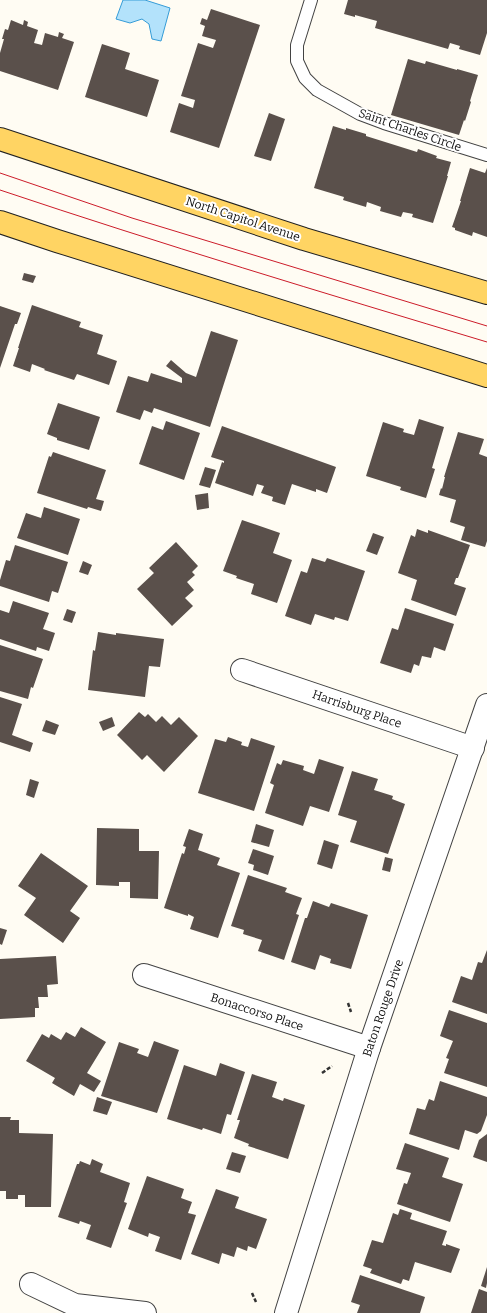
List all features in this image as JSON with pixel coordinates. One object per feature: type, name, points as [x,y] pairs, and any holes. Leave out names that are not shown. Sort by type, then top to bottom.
[{"type":"main road","name":"North Capitol Avenue","points":[[0,139],[304,239],[487,293]]},
{"type":"main road","points":[[0,222],[57,242],[487,376]]},
{"type":"street","name":"Harrisburg Place","points":[[242,670],[472,748]]},
{"type":"street","name":"Baton Rouge Drive","points":[[286,1313],[369,1048],[487,705]]},
{"type":"street","name":"Bonaccorso Place","points":[[144,975],[369,1048]]},
{"type":"street","points":[[31,1284],[75,1305],[145,1313]]},
{"type":"lane","name":"Saint Charles Circle","points":[[311,0],[297,45],[297,61],[305,78],[317,90],[360,114],[487,155]]},
{"type":"path","points":[[348,1003],[351,1012]]},
{"type":"path","points":[[322,1073],[332,1066]]},
{"type":"path","points":[[252,1293],[256,1302]]},
{"type":"water","points":[[123,0],[145,0],[170,8],[161,41],[152,39],[149,24],[142,19],[130,23],[116,19]]},
{"type":"building","points":[[348,0],[487,0],[487,33],[480,55],[459,49],[460,46],[450,43],[448,49],[375,28],[377,21],[355,15],[355,17],[344,14]]},
{"type":"building","points":[[211,9],[260,25],[219,148],[170,132],[179,103],[193,108],[195,100],[181,96],[198,43],[213,48],[216,40],[202,36],[205,26],[200,24],[202,18],[207,20]]},
{"type":"building","points":[[11,20],[23,25],[24,20],[28,22],[27,26],[38,30],[34,43],[42,45],[45,33],[58,37],[59,32],[64,34],[62,38],[74,42],[58,90],[0,71],[0,53],[4,39],[2,39],[5,29],[8,30]]},
{"type":"building","points":[[102,44],[130,53],[125,69],[159,80],[147,117],[85,97]]},
{"type":"building","points":[[408,59],[425,64],[426,61],[478,75],[465,121],[464,120],[459,135],[391,115]]},
{"type":"building","points":[[269,113],[285,119],[271,161],[254,156]]},
{"type":"building","points":[[333,126],[366,134],[366,136],[417,152],[418,149],[437,156],[436,158],[451,162],[433,223],[412,217],[413,214],[403,212],[401,217],[380,211],[381,207],[367,202],[366,207],[343,200],[344,197],[314,188]]},
{"type":"building","points":[[470,168],[485,173],[487,168],[487,237],[473,232],[472,236],[455,230],[455,228],[452,227]]},
{"type":"building","points":[[24,273],[36,276],[33,283],[22,280]]},
{"type":"building","points":[[32,305],[81,322],[79,327],[103,335],[97,354],[117,361],[109,385],[77,374],[74,380],[44,370],[45,369],[32,364],[30,372],[13,366]]},
{"type":"building","points":[[0,306],[21,313],[17,324],[15,324],[0,368]]},
{"type":"building","points":[[211,331],[238,340],[210,427],[154,408],[152,413],[144,410],[140,420],[116,412],[128,376],[148,382],[151,373],[182,383],[182,378],[166,366],[171,360],[186,373],[196,377]]},
{"type":"building","points":[[58,403],[100,417],[89,450],[57,440],[57,438],[47,434]]},
{"type":"building","points":[[419,419],[444,427],[432,468],[435,469],[426,498],[400,490],[401,487],[366,476],[383,422],[404,429],[403,432],[414,435]]},
{"type":"building","points":[[166,421],[200,433],[184,480],[139,464],[152,426],[163,430]]},
{"type":"building","points":[[222,426],[336,467],[327,493],[316,489],[316,492],[292,484],[285,505],[272,501],[273,497],[261,493],[264,486],[257,484],[253,496],[215,483],[222,462],[224,463],[224,461],[211,457]]},
{"type":"building","points":[[458,432],[484,439],[479,454],[487,457],[487,541],[485,547],[461,540],[465,527],[450,522],[456,500],[439,495]]},
{"type":"building","points":[[53,452],[106,470],[96,499],[104,501],[101,511],[88,507],[87,509],[37,493],[49,456],[51,457]]},
{"type":"building","points":[[205,467],[216,470],[210,488],[199,485]]},
{"type":"building","points":[[208,493],[209,508],[197,510],[195,495]]},
{"type":"building","points":[[44,507],[80,519],[68,555],[17,538],[26,513],[41,518]]},
{"type":"building","points":[[242,520],[280,533],[273,553],[292,560],[277,603],[251,594],[254,584],[236,578],[237,576],[223,571]]},
{"type":"building","points":[[417,529],[428,533],[428,530],[470,545],[458,578],[456,578],[454,584],[466,588],[456,616],[411,600],[417,580],[398,573],[411,535],[415,537]]},
{"type":"building","points":[[373,533],[384,537],[377,555],[366,551]]},
{"type":"building","points":[[176,542],[198,566],[192,572],[195,575],[187,582],[194,590],[185,598],[193,606],[172,626],[137,589],[154,573],[149,568]]},
{"type":"building","points":[[15,545],[68,562],[58,593],[52,591],[49,602],[0,586],[0,580],[6,560],[10,561]]},
{"type":"building","points":[[312,558],[325,562],[327,558],[365,571],[348,621],[335,617],[334,620],[315,614],[311,625],[285,616],[301,571],[307,573]]},
{"type":"building","points":[[83,561],[92,565],[88,575],[79,572]]},
{"type":"building","points":[[13,601],[49,613],[43,629],[55,633],[49,651],[37,647],[36,651],[0,639],[0,610],[9,613]]},
{"type":"building","points":[[405,608],[454,624],[445,651],[434,647],[431,658],[422,656],[419,666],[414,664],[411,673],[380,663],[392,628],[398,630]]},
{"type":"building","points":[[67,609],[76,612],[72,623],[63,620]]},
{"type":"building","points":[[98,632],[164,639],[160,667],[149,666],[145,697],[88,690],[93,650],[95,651]]},
{"type":"building","points":[[0,645],[43,659],[33,688],[31,687],[28,699],[0,691]]},
{"type":"building","points":[[0,697],[22,704],[12,735],[33,743],[30,752],[0,742]]},
{"type":"building","points":[[139,712],[145,717],[148,714],[156,722],[162,716],[171,725],[179,717],[198,736],[164,772],[147,755],[142,760],[117,735]]},
{"type":"building","points":[[112,717],[115,726],[103,731],[99,722]]},
{"type":"building","points":[[46,720],[59,725],[55,735],[42,731]]},
{"type":"building","points":[[228,737],[242,742],[241,745],[248,747],[251,738],[275,746],[254,811],[198,793],[215,739],[226,742]]},
{"type":"building","points":[[319,759],[344,767],[329,812],[310,806],[303,826],[265,813],[274,785],[270,783],[277,763],[281,765],[283,760],[304,766],[303,770],[314,774]]},
{"type":"building","points":[[352,771],[378,779],[374,790],[393,796],[392,799],[405,804],[388,854],[350,842],[357,821],[338,815]]},
{"type":"building","points":[[30,779],[39,782],[34,798],[26,795]]},
{"type":"building","points":[[256,824],[274,830],[269,847],[251,842]]},
{"type":"building","points":[[97,828],[139,829],[139,851],[159,851],[158,899],[130,898],[130,882],[119,882],[119,886],[96,885]]},
{"type":"building","points":[[189,829],[203,834],[198,850],[220,858],[217,865],[240,873],[218,938],[190,929],[194,917],[164,908],[182,853],[184,854],[186,847],[183,846]]},
{"type":"building","points":[[324,840],[339,845],[332,869],[317,864]]},
{"type":"building","points":[[253,849],[274,856],[268,875],[253,870],[254,865],[248,863]]},
{"type":"building","points":[[41,853],[88,886],[70,911],[80,918],[63,943],[24,915],[36,898],[18,886]]},
{"type":"building","points":[[385,857],[393,859],[390,872],[382,870]]},
{"type":"building","points":[[248,875],[287,888],[285,892],[302,898],[296,914],[299,915],[284,960],[258,951],[262,940],[243,934],[244,930],[231,926]]},
{"type":"building","points":[[313,901],[329,907],[331,903],[368,915],[351,969],[330,963],[331,959],[320,955],[315,970],[291,962],[305,918],[307,918]]},
{"type":"building","points":[[0,928],[7,930],[2,945],[0,944]]},
{"type":"building","points":[[487,950],[487,1014],[452,1002],[461,976],[472,980],[478,962],[482,963]]},
{"type":"building","points":[[56,956],[58,984],[47,985],[48,997],[38,997],[39,1008],[35,1008],[35,1017],[0,1019],[0,959]]},
{"type":"building","points":[[449,1010],[487,1023],[487,1087],[444,1073],[449,1059],[446,1058],[453,1041],[440,1036]]},
{"type":"building","points":[[81,1027],[106,1042],[87,1073],[101,1081],[94,1092],[80,1084],[74,1096],[52,1083],[55,1078],[26,1061],[42,1034],[49,1038],[51,1034],[61,1040],[66,1032],[75,1037]]},
{"type":"building","points":[[154,1041],[179,1050],[157,1113],[101,1096],[119,1042],[139,1049],[137,1053],[148,1057]]},
{"type":"building","points":[[220,1063],[245,1072],[231,1115],[227,1114],[221,1134],[203,1128],[202,1130],[167,1119],[184,1065],[216,1076]]},
{"type":"building","points":[[252,1074],[277,1082],[272,1097],[283,1101],[284,1098],[305,1105],[288,1159],[248,1146],[249,1144],[234,1138],[240,1120],[237,1120]]},
{"type":"building","points":[[440,1081],[487,1097],[487,1115],[481,1131],[477,1134],[465,1130],[459,1150],[409,1134],[417,1108],[425,1110],[429,1099],[434,1101]]},
{"type":"building","points":[[97,1097],[112,1102],[107,1115],[93,1111]]},
{"type":"building","points":[[0,1117],[11,1117],[10,1120],[19,1120],[19,1133],[53,1134],[51,1207],[25,1207],[25,1195],[18,1195],[18,1199],[6,1199],[6,1191],[0,1191]]},
{"type":"building","points":[[487,1134],[487,1162],[473,1157],[479,1140]]},
{"type":"building","points":[[405,1143],[449,1158],[442,1177],[463,1184],[450,1222],[397,1204],[404,1183],[407,1184],[411,1173],[396,1169]]},
{"type":"building","points":[[232,1152],[246,1156],[240,1173],[226,1169]]},
{"type":"building","points":[[92,1159],[103,1164],[100,1172],[130,1183],[124,1202],[127,1203],[111,1248],[86,1239],[91,1225],[80,1221],[79,1224],[58,1217],[77,1164],[79,1164],[80,1161],[90,1165]]},
{"type":"building","points":[[147,1176],[184,1189],[181,1198],[192,1202],[188,1213],[196,1215],[181,1260],[155,1251],[160,1237],[149,1233],[148,1237],[128,1229]]},
{"type":"building","points":[[216,1189],[239,1197],[235,1208],[267,1219],[256,1249],[248,1246],[247,1251],[237,1247],[234,1257],[222,1253],[219,1264],[191,1254]]},
{"type":"building","points":[[400,1209],[412,1213],[410,1219],[447,1231],[442,1245],[446,1246],[446,1244],[460,1249],[451,1273],[415,1262],[409,1281],[403,1279],[401,1284],[370,1273],[372,1269],[363,1266],[372,1240],[383,1243],[393,1213],[398,1215]]},
{"type":"building","points":[[487,1267],[487,1283],[486,1288],[481,1286]]},
{"type":"building","points":[[360,1275],[425,1297],[420,1313],[357,1313],[360,1305],[351,1302]]},
{"type":"building","points":[[479,1289],[487,1292],[487,1313],[471,1313]]},
{"type":"tram line","points":[[0,173],[132,218],[487,326]]},
{"type":"tram line","points":[[0,190],[182,249],[487,342]]}]
